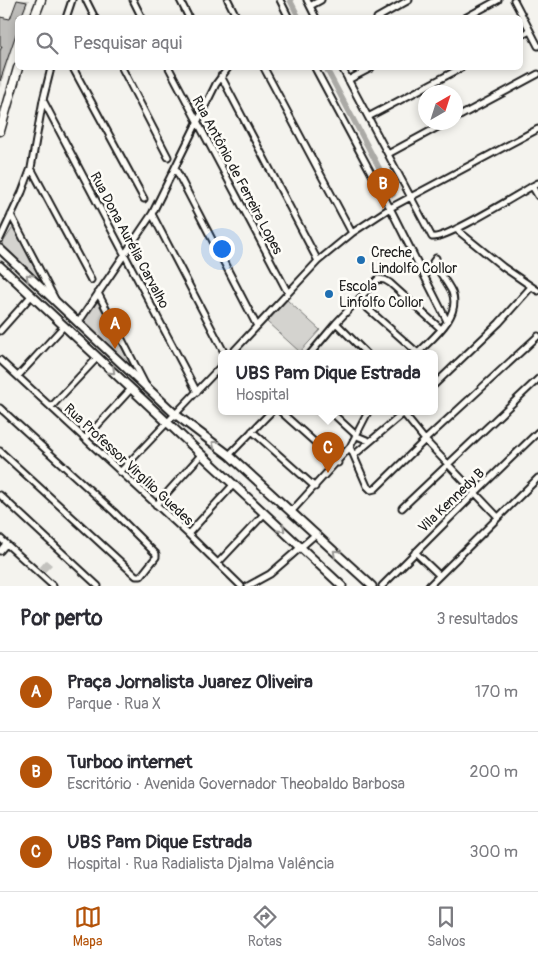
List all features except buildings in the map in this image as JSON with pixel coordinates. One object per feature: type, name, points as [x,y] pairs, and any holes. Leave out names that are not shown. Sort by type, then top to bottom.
[{"type":"main road","points":[[35,15],[41,0]]},
{"type":"main road","points":[[0,131],[17,70]]},
{"type":"street","points":[[67,15],[72,0]]},
{"type":"street","points":[[86,0],[94,15]]},
{"type":"street","points":[[133,0],[140,15]]},
{"type":"street","points":[[180,0],[188,15]]},
{"type":"street","points":[[228,0],[236,15]]},
{"type":"street","points":[[280,0],[285,15]]},
{"type":"street","points":[[307,0],[314,15]]},
{"type":"street","points":[[310,6],[321,0]]},
{"type":"street","points":[[382,15],[409,0]]},
{"type":"street","points":[[470,15],[498,0]]},
{"type":"street","points":[[514,0],[522,15]]},
{"type":"street","points":[[523,17],[538,46]]},
{"type":"street","points":[[523,34],[530,30]]},
{"type":"street","points":[[0,239],[31,168],[43,100],[50,70]]},
{"type":"street","points":[[75,70],[144,199]]},
{"type":"street","points":[[123,70],[168,157]]},
{"type":"street","name":"Rua Antônio de Ferreira Lopes","points":[[170,70],[288,293]]},
{"type":"street","points":[[78,323],[152,214],[221,76],[226,70]]},
{"type":"street","points":[[265,70],[352,233]]},
{"type":"street","points":[[317,70],[391,208],[447,321]]},
{"type":"street","points":[[343,70],[430,235],[435,238],[443,236],[538,183]]},
{"type":"street","points":[[348,80],[367,70]]},
{"type":"street","points":[[368,117],[457,70]]},
{"type":"street","points":[[463,114],[538,74]]},
{"type":"street","points":[[221,76],[318,261]]},
{"type":"street","name":"Rua Dona Aurélia Carvalho","points":[[43,100],[126,254],[197,392]]},
{"type":"street","points":[[235,350],[318,261],[352,233],[391,208],[538,129]]},
{"type":"street","points":[[388,154],[432,130]]},
{"type":"street","points":[[31,168],[91,280]]},
{"type":"street","points":[[175,168],[257,326]]},
{"type":"street","points":[[532,186],[538,196]]},
{"type":"street","points":[[152,214],[223,350]]},
{"type":"street","points":[[11,215],[57,303]]},
{"type":"street","points":[[456,229],[538,291]]},
{"type":"street","points":[[0,249],[175,414],[229,455],[372,586]]},
{"type":"street","points":[[421,350],[447,321],[452,313],[454,303],[452,292],[433,262],[436,258]]},
{"type":"street","points":[[0,266],[342,586]]},
{"type":"street","points":[[313,350],[375,282],[382,279],[390,283],[441,329]]},
{"type":"street","points":[[438,382],[493,330],[531,287]]},
{"type":"street","points":[[98,293],[146,386]]},
{"type":"street","points":[[0,331],[32,295]]},
{"type":"street","points":[[358,300],[413,350]]},
{"type":"street","points":[[336,323],[363,350]]},
{"type":"street","points":[[18,376],[64,326]]},
{"type":"street","points":[[350,447],[367,486],[373,490],[538,336]]},
{"type":"street","points":[[51,407],[97,358]]},
{"type":"street","name":"Rua Professor Virgílio Guedes","points":[[0,360],[188,534],[241,586]]},
{"type":"street","points":[[120,472],[218,369]]},
{"type":"street","points":[[402,508],[538,379]]},
{"type":"street","points":[[85,440],[131,389]]},
{"type":"street","points":[[0,408],[114,512],[156,554],[156,557],[139,576],[134,575],[0,451]]},
{"type":"street","points":[[229,455],[268,415]]},
{"type":"street","points":[[285,415],[338,463]]},
{"type":"street","points":[[334,415],[357,436],[370,441]]},
{"type":"street","points":[[291,512],[338,463],[357,436],[367,415]]},
{"type":"street","points":[[354,455],[402,415]]},
{"type":"street","points":[[406,415],[425,440],[497,516]]},
{"type":"street","points":[[252,431],[315,487]]},
{"type":"street","name":"Vila Kennedy B","points":[[382,586],[538,432]]},
{"type":"street","points":[[156,505],[202,454]]},
{"type":"street","points":[[428,586],[497,516],[538,478]]},
{"type":"street","points":[[188,534],[234,484]]},
{"type":"street","points":[[0,495],[98,586]]},
{"type":"street","points":[[218,563],[265,513]]},
{"type":"street","points":[[248,586],[270,574],[316,534]]},
{"type":"street","points":[[0,538],[52,586]]},
{"type":"street","points":[[0,551],[6,544]]},
{"type":"street","points":[[415,552],[439,575]]},
{"type":"shaded area","points":[[14,226],[50,295],[0,247]]},
{"type":"shaded area","points":[[96,299],[137,377],[79,322]]},
{"type":"shaded area","points":[[287,300],[320,330],[302,350],[298,350],[267,322]]},
{"type":"waterway","points":[[290,0],[298,15]]},
{"type":"waterway","points":[[327,70],[393,194]]},
{"type":"place","name":"Turboo internet","points":[[383,209]]},
{"type":"place","name":"Creche Lindolfo Collor","points":[[361,260]]},
{"type":"place","name":"Escola Linfolfo Collor","points":[[329,294]]},
{"type":"place","name":"Praça Jornalista Juarez Oliveira","points":[[115,349]]},
{"type":"place","name":"UBS Pam Dique Estrada","points":[[328,473]]}]
